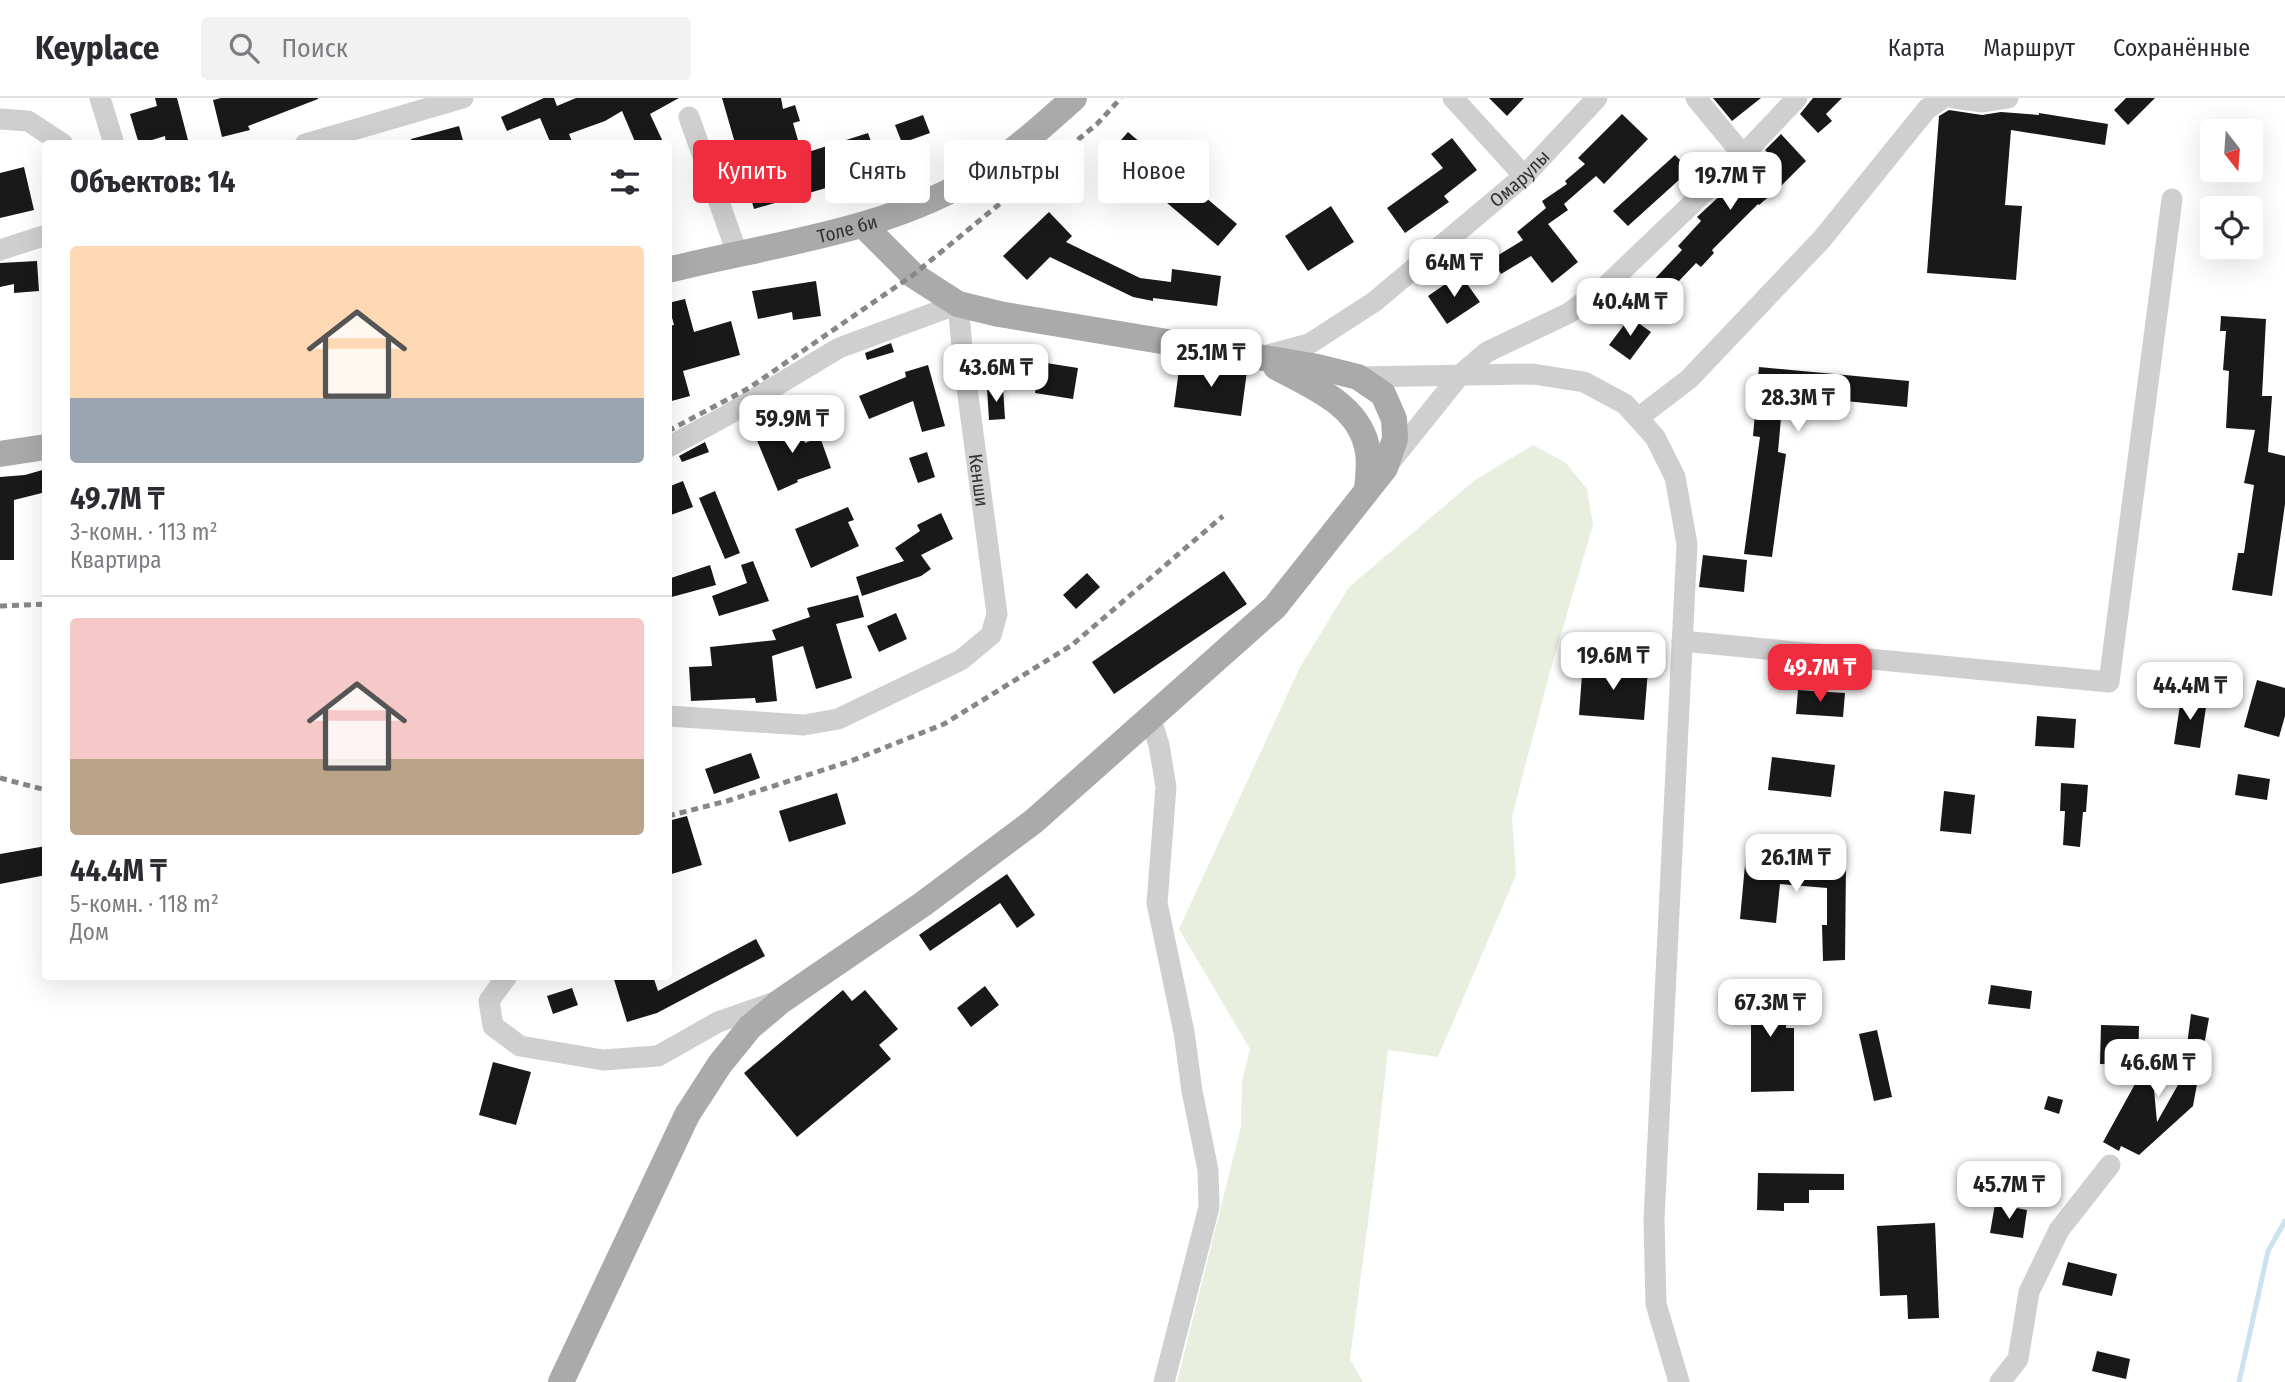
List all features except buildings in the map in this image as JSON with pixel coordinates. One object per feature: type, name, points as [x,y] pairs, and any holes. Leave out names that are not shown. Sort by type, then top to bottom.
[{"type":"main road","name":"Толе би","points":[[672,269],[864,226],[939,196],[981,173],[1021,145],[1074,98]]},
{"type":"main road","points":[[561,1382],[687,1115],[727,1055],[750,1027],[781,1000],[923,904],[1034,821],[1275,607],[1385,468],[1395,439],[1394,419],[1383,394],[1357,377],[1318,367],[999,314],[958,304],[913,275],[864,226]]},
{"type":"main road","points":[[1259,357],[1339,402],[1360,425],[1368,453],[1367,490]]},
{"type":"main road","points":[[0,454],[42,448]]},
{"type":"street","points":[[100,98],[113,140]]},
{"type":"street","points":[[319,140],[463,98]]},
{"type":"street","points":[[1453,98],[1524,176]]},
{"type":"street","name":"Омарулы","points":[[1259,357],[1309,344],[1374,302],[1524,176],[1597,98]]},
{"type":"street","points":[[1696,98],[1743,155]]},
{"type":"street","points":[[1385,468],[1460,375],[1487,352],[1569,313],[1607,285],[1743,155],[1797,98]]},
{"type":"street","points":[[1638,418],[1689,379],[1822,239],[1927,109],[1943,98]]},
{"type":"street","points":[[1954,98],[1983,102],[2008,98]]},
{"type":"street","points":[[689,117],[737,253]]},
{"type":"street","points":[[0,119],[28,121],[57,140]]},
{"type":"street","points":[[1682,641],[2109,682],[2172,199]]},
{"type":"street","points":[[0,250],[42,236]]},
{"type":"street","points":[[672,445],[839,348],[958,304]]},
{"type":"street","name":"Кенши","points":[[672,716],[804,725],[838,719],[961,660],[991,635],[997,614],[958,304]]},
{"type":"street","points":[[1357,377],[1533,373],[1584,382],[1625,404],[1656,437],[1675,477],[1686,544],[1654,1220],[1656,1304],[1679,1382]]},
{"type":"street","points":[[1150,717],[1166,787],[1157,903],[1184,1032],[1192,1091],[1208,1170],[1209,1195],[1209,1207],[1164,1382]]},
{"type":"street","points":[[503,980],[489,1001],[493,1026],[520,1046],[603,1060],[658,1056],[718,1022],[781,1000]]},
{"type":"street","points":[[2000,1382],[2018,1359],[2029,1292],[2059,1230],[2110,1165]]},
{"type":"green space","points":[[1533,445],[1566,463],[1587,489],[1593,525],[1551,668],[1512,816],[1516,875],[1438,1057],[1388,1050],[1350,1359],[1363,1382],[1177,1382],[1241,1127],[1242,1081],[1250,1049],[1179,929],[1300,667],[1349,587],[1475,480]]},
{"type":"waterway","points":[[2239,1382],[2268,1251],[2285,1221]]},
{"type":"railway","points":[[672,429],[749,388],[913,275],[1097,124],[1121,98]]},
{"type":"railway","points":[[672,815],[727,801],[851,761],[944,724],[1072,645],[1223,516]]},
{"type":"railway","points":[[0,606],[42,604]]},
{"type":"railway","points":[[0,778],[42,789]]}]
